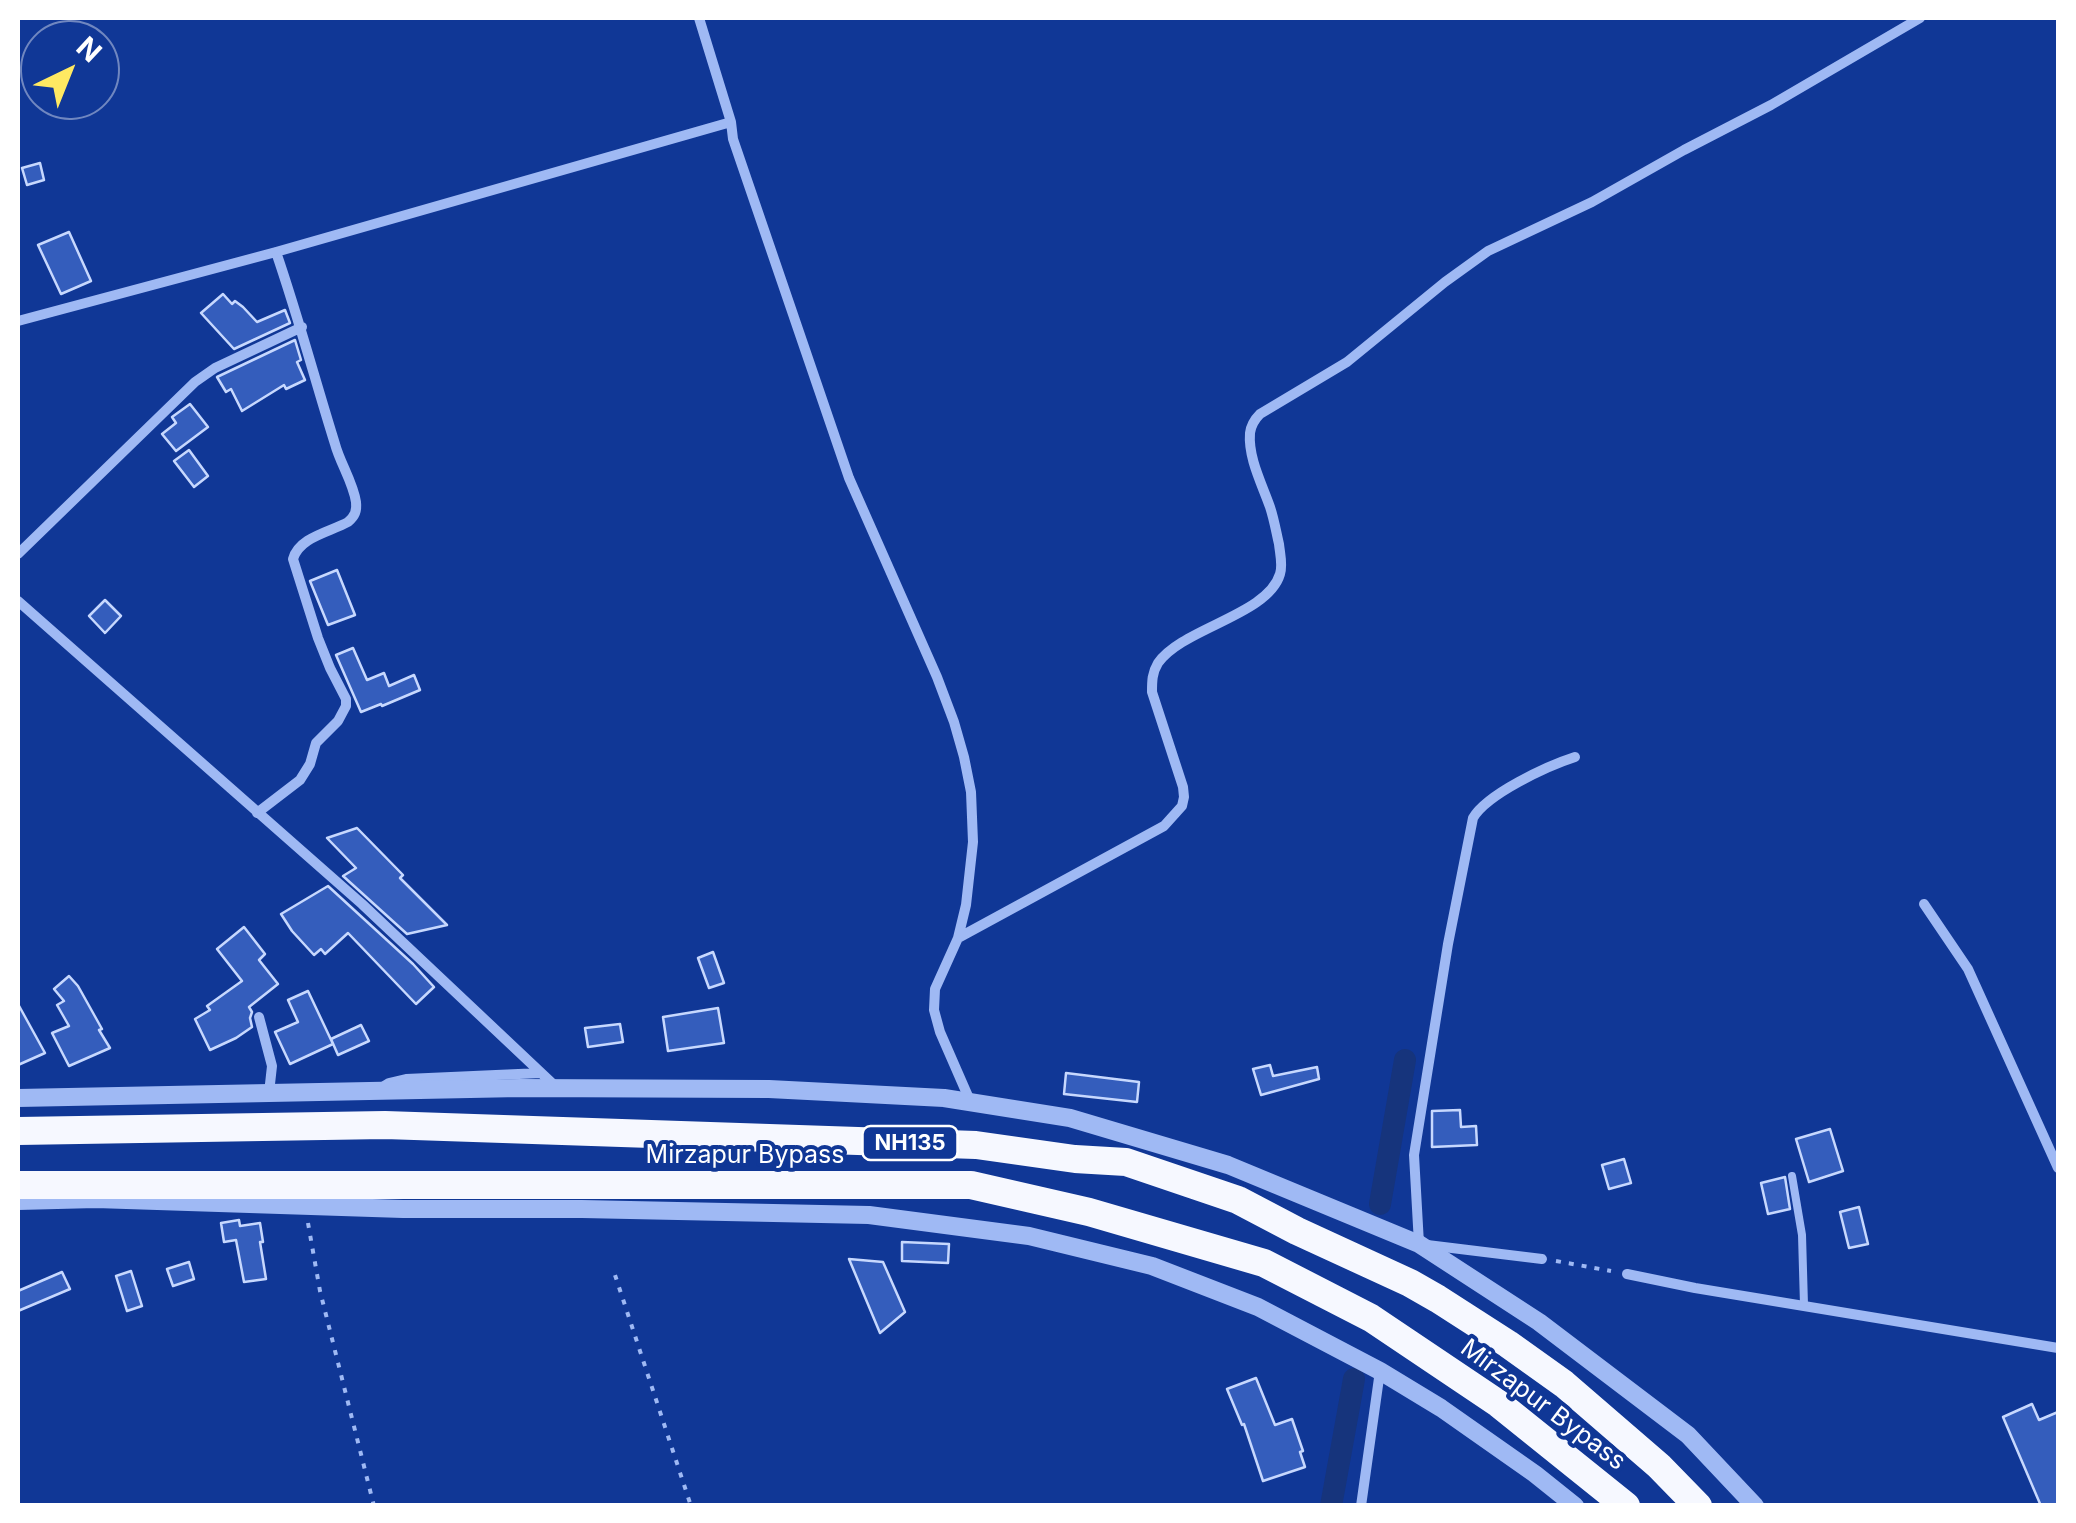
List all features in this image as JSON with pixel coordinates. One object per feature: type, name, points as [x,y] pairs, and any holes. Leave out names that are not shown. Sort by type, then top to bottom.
[{"type":"highway","name":"NH135","points":[[18,1132],[405,1126],[976,1145],[1126,1162],[1238,1200],[1438,1299],[1564,1384],[1659,1466],[1698,1506]]},
{"type":"highway","name":"Mirzapur Bypass","points":[[18,1185],[971,1185],[1089,1212],[1264,1264],[1371,1318],[1499,1404],[1626,1506]]},
{"type":"street","points":[[699,18],[733,140],[849,478],[954,722],[971,792],[973,842],[966,904],[958,938],[935,990],[934,1010],[971,1102]]},
{"type":"street","points":[[958,938],[1164,826],[1182,806],[1182,787],[1152,692],[1152,677],[1165,655],[1260,600],[1281,573],[1275,525],[1250,446],[1250,430],[1260,414],[1347,362],[1488,251],[1592,202],[1918,18]]},
{"type":"street","points":[[18,321],[731,122]]},
{"type":"street","points":[[257,814],[300,780],[316,743],[344,714],[346,699],[318,638],[293,559],[302,544],[348,522],[356,510],[276,252]]},
{"type":"street","points":[[18,554],[196,382],[215,368],[302,326]]},
{"type":"street","points":[[18,601],[362,904],[556,1088]]},
{"type":"street","points":[[1419,1244],[1414,1155],[1472,818],[1483,804],[1542,770],[1575,757]]},
{"type":"street","points":[[1924,904],[1968,969],[2058,1168]]},
{"type":"street","points":[[259,1017],[272,1066],[270,1093]]},
{"type":"street","points":[[375,1091],[406,1078],[541,1074]]},
{"type":"street","points":[[18,1098],[768,1088],[944,1098],[1070,1118],[1228,1165],[1419,1244],[1538,1322],[1688,1435],[1755,1506]]},
{"type":"street","points":[[18,1201],[96,1199],[869,1214],[1029,1236],[1152,1266],[1258,1307],[1441,1408],[1576,1506]]},
{"type":"street","points":[[1419,1244],[1542,1259]]},
{"type":"street","points":[[1627,1274],[2058,1348]]},
{"type":"street","points":[[1361,1506],[1380,1371]]},
{"type":"lane","points":[[1792,1176],[1802,1235],[1804,1305]]},
{"type":"path","points":[[306,1206],[320,1291],[374,1506]]},
{"type":"path","points":[[1542,1259],[1627,1274]]},
{"type":"path","points":[[615,1275],[692,1506]]},
{"type":"building","points":[[40,163],[44,180],[27,185],[22,168]]},
{"type":"building","points":[[69,232],[91,281],[61,294],[38,245]]},
{"type":"building","points":[[223,294],[257,322],[285,310],[290,323],[234,349],[201,313]]},
{"type":"building","points":[[295,340],[301,360],[297,362],[305,380],[286,389],[284,385],[242,411],[231,389],[226,392],[217,377]]},
{"type":"building","points":[[190,404],[208,427],[176,451],[162,434],[176,423],[172,417]]},
{"type":"building","points":[[189,450],[208,476],[194,487],[174,461]]},
{"type":"building","points":[[337,570],[355,615],[328,625],[310,581]]},
{"type":"building","points":[[105,600],[121,616],[105,633],[89,616]]},
{"type":"building","points":[[353,648],[367,680],[384,673],[389,686],[414,675],[420,690],[361,712],[336,655]]},
{"type":"building","points":[[357,828],[447,925],[407,934],[343,876],[356,868],[327,838]]},
{"type":"building","points":[[328,886],[434,987],[416,1004],[348,933],[325,954],[321,949],[314,955],[292,931],[281,914]]},
{"type":"building","points":[[244,927],[265,954],[259,960],[278,984],[249,1007],[252,1027],[210,1050],[195,1019],[242,981],[217,949]]},
{"type":"building","points":[[713,952],[724,983],[709,988],[698,958]]},
{"type":"building","points":[[69,976],[110,1048],[69,1066],[52,1033],[69,1026],[57,1005],[64,1001],[54,989]]},
{"type":"building","points":[[308,991],[333,1044],[290,1064],[275,1032],[298,1022],[288,1000]]},
{"type":"building","points":[[18,1004],[45,1053],[18,1065]]},
{"type":"building","points":[[718,1008],[724,1043],[668,1051],[663,1017]]},
{"type":"building","points":[[620,1024],[623,1042],[588,1047],[585,1028]]},
{"type":"building","points":[[361,1025],[369,1041],[338,1055],[331,1039]]},
{"type":"building","points":[[1270,1065],[1273,1076],[1317,1067],[1319,1079],[1261,1095],[1253,1069]]},
{"type":"building","points":[[1066,1073],[1139,1082],[1137,1102],[1064,1094]]},
{"type":"building","points":[[1460,1110],[1461,1127],[1476,1126],[1477,1145],[1432,1147],[1432,1111]]},
{"type":"building","points":[[1830,1129],[1843,1171],[1809,1182],[1796,1139]]},
{"type":"building","points":[[1624,1159],[1631,1183],[1609,1189],[1602,1165]]},
{"type":"building","points":[[1785,1177],[1790,1209],[1768,1214],[1761,1183]]},
{"type":"building","points":[[1859,1207],[1868,1244],[1849,1248],[1840,1212]]},
{"type":"building","points":[[239,1220],[240,1226],[260,1223],[266,1279],[244,1282],[236,1240],[224,1242],[221,1223]]},
{"type":"building","points":[[902,1242],[949,1244],[948,1263],[902,1261]]},
{"type":"building","points":[[849,1259],[883,1262],[905,1312],[880,1333]]},
{"type":"building","points":[[189,1262],[194,1279],[173,1286],[167,1269]]},
{"type":"building","points":[[131,1271],[142,1306],[127,1311],[116,1276]]},
{"type":"building","points":[[62,1272],[70,1289],[18,1311],[18,1291]]},
{"type":"building","points":[[1256,1378],[1275,1425],[1292,1419],[1305,1467],[1263,1481],[1244,1424],[1227,1389]]},
{"type":"building","points":[[2032,1404],[2039,1420],[2058,1412],[2058,1506],[2041,1506],[2003,1417]]},
{"type":"waterway","points":[[1380,1204],[1405,1060]]},
{"type":"waterway","points":[[1331,1506],[1354,1379]]}]
